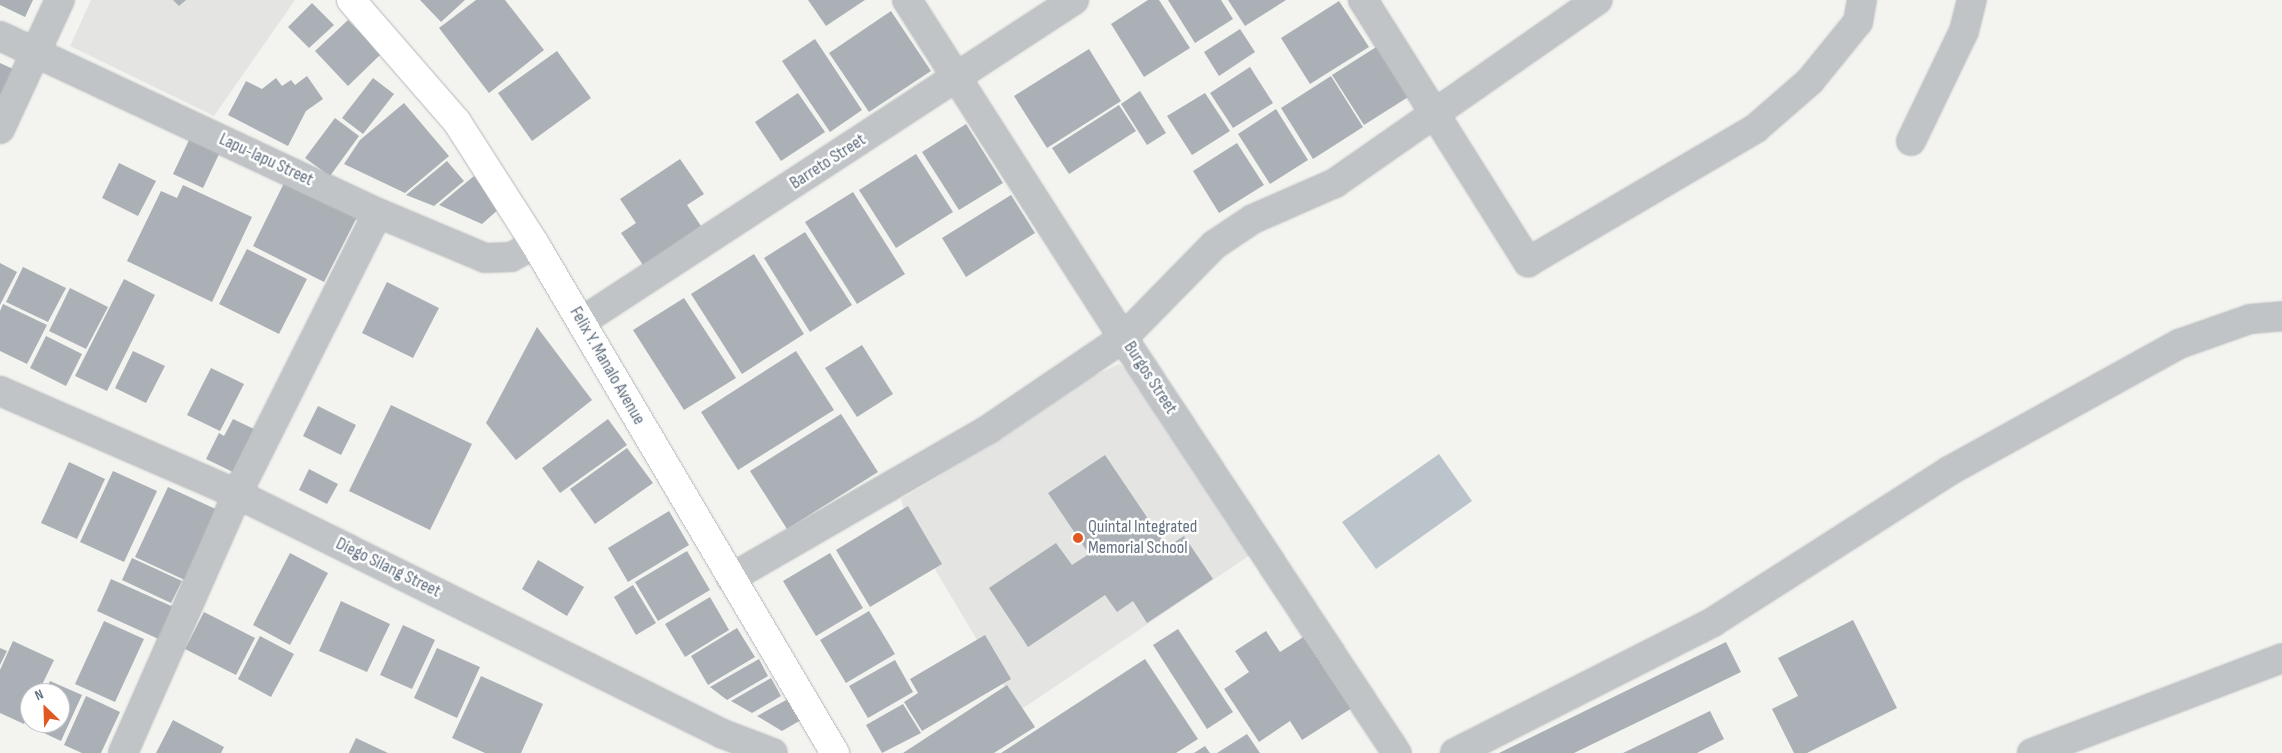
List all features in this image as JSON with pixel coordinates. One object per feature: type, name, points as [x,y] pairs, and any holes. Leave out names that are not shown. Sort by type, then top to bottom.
[{"type":"main road","name":"Felix Y. Manalo Avenue","points":[[351,0],[457,122],[535,244],[834,753]]},
{"type":"street","points":[[0,129],[60,0]]},
{"type":"street","name":"Burgos Street","points":[[907,0],[1124,338],[1397,753]]},
{"type":"street","name":"Barreto Street","points":[[581,322],[1074,0]]},
{"type":"street","points":[[1363,0],[1528,262],[1756,128],[1810,81],[1858,22],[1862,0]]},
{"type":"street","points":[[731,578],[990,429],[1124,338],[1214,245],[1253,219],[1335,183],[1433,111],[1596,0]]},
{"type":"street","points":[[1911,141],[1964,31],[1972,0]]},
{"type":"street","name":"Lapu-lapu Street","points":[[0,36],[378,213],[485,258],[511,257],[535,244]]},
{"type":"street","points":[[123,753],[237,494],[378,213]]},
{"type":"street","points":[[1455,753],[1713,622],[1949,471],[2179,344],[2250,319],[2282,316]]},
{"type":"street","name":"Diego Silang Street","points":[[0,390],[237,494],[723,734],[773,753]]},
{"type":"street","points":[[2032,753],[2282,658]]},
{"type":"shaded area","points":[[91,0],[295,0],[214,116],[70,46]]},
{"type":"shaded area","name":"Quintal Integrated Memorial School","points":[[1119,364],[1131,373],[1250,555],[1019,711],[907,522],[901,499],[1003,438],[1091,377]]},
{"type":"shaded area","points":[[1439,454],[1472,501],[1376,569],[1342,522]]},
{"type":"building","points":[[0,0],[33,0],[25,17],[0,5]]},
{"type":"building","points":[[173,0],[186,0],[179,6]]},
{"type":"building","points":[[420,0],[465,0],[441,22]]},
{"type":"building","points":[[476,0],[505,0],[544,50],[489,93],[439,28]]},
{"type":"building","points":[[808,0],[865,0],[826,26]]},
{"type":"building","points":[[1148,0],[1159,0],[1190,48],[1144,77],[1111,24]]},
{"type":"building","points":[[1168,0],[1221,0],[1233,19],[1195,43]]},
{"type":"building","points":[[1228,0],[1286,0],[1245,26]]},
{"type":"building","points":[[1339,1],[1369,47],[1310,84],[1281,38]]},
{"type":"building","points":[[312,3],[334,25],[309,48],[288,27]]},
{"type":"building","points":[[891,11],[931,71],[869,112],[829,53]]},
{"type":"building","points":[[348,20],[381,54],[348,86],[315,51]]},
{"type":"building","points":[[1240,29],[1255,52],[1219,76],[1204,52]]},
{"type":"building","points":[[815,39],[862,110],[830,132],[782,61]]},
{"type":"building","points":[[1381,44],[1413,94],[1364,125],[1332,75]]},
{"type":"building","points":[[1089,49],[1121,101],[1047,148],[1014,96]]},
{"type":"building","points":[[557,51],[591,98],[532,141],[498,93]]},
{"type":"building","points":[[0,63],[13,69],[0,97]]},
{"type":"building","points":[[1250,67],[1273,103],[1233,128],[1210,93]]},
{"type":"building","points":[[307,76],[323,99],[306,111],[288,146],[228,115],[246,81],[262,89],[276,78],[282,86],[291,80],[295,85]]},
{"type":"building","points":[[1331,76],[1363,127],[1313,159],[1281,108]]},
{"type":"building","points":[[373,78],[394,94],[363,134],[342,118]]},
{"type":"building","points":[[1140,91],[1166,133],[1147,145],[1121,104]]},
{"type":"building","points":[[798,93],[825,132],[781,161],[755,122]]},
{"type":"building","points":[[1205,93],[1230,131],[1192,155],[1167,116]]},
{"type":"building","points":[[404,103],[449,156],[405,193],[344,164],[360,140]]},
{"type":"building","points":[[1119,105],[1136,131],[1069,174],[1052,148]]},
{"type":"building","points":[[1276,109],[1308,160],[1270,184],[1238,134]]},
{"type":"building","points":[[335,118],[359,136],[330,176],[305,158]]},
{"type":"building","points":[[966,124],[1003,183],[959,210],[922,152]]},
{"type":"building","points":[[190,138],[220,152],[203,188],[173,174]]},
{"type":"building","points":[[1237,143],[1264,185],[1219,213],[1193,171]]},
{"type":"building","points":[[916,154],[953,212],[896,248],[859,190]]},
{"type":"building","points":[[680,159],[704,194],[687,205],[701,226],[643,265],[621,233],[636,223],[620,199]]},
{"type":"building","points":[[447,161],[464,181],[434,206],[406,195]]},
{"type":"building","points":[[119,163],[156,181],[138,216],[102,198]]},
{"type":"building","points":[[474,176],[500,208],[482,224],[439,205]]},
{"type":"building","points":[[285,181],[357,217],[324,282],[253,246]]},
{"type":"building","points":[[183,185],[252,217],[212,302],[127,261],[161,191],[177,198]]},
{"type":"building","points":[[853,192],[905,274],[857,304],[805,222]]},
{"type":"building","points":[[1011,195],[1035,233],[966,277],[942,238]]},
{"type":"building","points":[[805,232],[852,305],[810,332],[764,258]]},
{"type":"building","points":[[247,249],[307,279],[279,334],[219,304]]},
{"type":"building","points":[[754,254],[804,334],[742,374],[691,294]]},
{"type":"building","points":[[0,263],[17,272],[0,305]]},
{"type":"building","points":[[23,267],[66,288],[48,322],[6,302]]},
{"type":"building","points":[[124,279],[155,295],[107,391],[75,376]]},
{"type":"building","points":[[387,282],[439,308],[413,358],[362,333]]},
{"type":"building","points":[[70,288],[108,307],[86,349],[49,331]]},
{"type":"building","points":[[684,298],[736,378],[684,410],[633,330]]},
{"type":"building","points":[[3,304],[47,325],[27,364],[0,351],[0,311]]},
{"type":"building","points":[[537,327],[592,400],[516,460],[486,423]]},
{"type":"building","points":[[46,336],[82,354],[66,386],[30,368]]},
{"type":"building","points":[[862,345],[893,394],[857,417],[825,368]]},
{"type":"building","points":[[133,351],[165,366],[146,403],[115,388]]},
{"type":"building","points":[[796,351],[834,410],[738,470],[701,412]]},
{"type":"building","points":[[211,368],[244,384],[220,431],[187,415]]},
{"type":"building","points":[[391,405],[472,444],[430,530],[349,491]]},
{"type":"building","points":[[318,406],[356,425],[341,455],[303,436]]},
{"type":"building","points":[[841,414],[878,472],[787,529],[750,471]]},
{"type":"building","points":[[233,419],[258,431],[237,474],[206,459],[219,433],[224,436]]},
{"type":"building","points":[[608,419],[627,445],[560,493],[542,468]]},
{"type":"building","points":[[627,448],[653,483],[595,524],[570,489]]},
{"type":"building","name":"Quintal Integrated Memorial School","points":[[1105,455],[1167,547],[1184,536],[1213,579],[1147,623],[1133,601],[1117,612],[1105,595],[1028,647],[989,588],[1056,543],[1072,565],[1089,554],[1048,493]]},
{"type":"building","points":[[69,462],[105,479],[77,539],[41,523]]},
{"type":"building","points":[[309,469],[338,484],[327,504],[299,490]]},
{"type":"building","points":[[113,471],[157,491],[124,562],[80,542]]},
{"type":"building","points":[[168,487],[222,512],[189,582],[135,557]]},
{"type":"building","points":[[908,506],[942,564],[870,607],[836,550]]},
{"type":"building","points":[[669,511],[689,545],[628,582],[608,548]]},
{"type":"building","points":[[687,551],[710,590],[658,621],[635,582]]},
{"type":"building","points":[[290,553],[328,573],[290,645],[253,625]]},
{"type":"building","points":[[830,553],[863,608],[816,636],[783,581]]},
{"type":"building","points":[[132,558],[182,581],[171,603],[122,580]]},
{"type":"building","points":[[538,560],[584,587],[567,616],[522,589]]},
{"type":"building","points":[[111,579],[178,609],[163,641],[97,611]]},
{"type":"building","points":[[633,585],[656,623],[636,635],[614,597]]},
{"type":"building","points":[[710,597],[729,630],[685,657],[665,624]]},
{"type":"building","points":[[341,601],[390,624],[367,672],[319,651]]},
{"type":"building","points":[[869,611],[895,654],[846,683],[820,640]]},
{"type":"building","points":[[204,612],[255,638],[236,675],[185,649]]},
{"type":"building","points":[[1853,620],[1897,708],[1807,753],[1794,753],[1772,709],[1798,696],[1778,658]]},
{"type":"building","points":[[104,621],[144,639],[115,702],[75,684]]},
{"type":"building","points":[[403,625],[435,640],[412,689],[380,675]]},
{"type":"building","points":[[737,628],[755,657],[708,685],[691,656]]},
{"type":"building","points":[[1178,629],[1233,712],[1207,729],[1153,645]]},
{"type":"building","points":[[1266,631],[1280,652],[1305,636],[1352,708],[1302,740],[1290,721],[1259,742],[1224,689],[1249,672],[1235,651]]},
{"type":"building","points":[[985,635],[1011,679],[922,731],[904,702],[918,693],[910,679]]},
{"type":"building","points":[[260,636],[294,654],[271,697],[238,679]]},
{"type":"building","points":[[13,641],[54,660],[43,683],[20,683],[20,722],[0,713],[0,670]]},
{"type":"building","points":[[1726,642],[1741,672],[1574,753],[1499,753]]},
{"type":"building","points":[[0,648],[7,651],[0,665]]},
{"type":"building","points":[[437,648],[480,667],[457,718],[414,698]]},
{"type":"building","points":[[759,659],[768,676],[727,700],[710,687]]},
{"type":"building","points":[[1145,659],[1198,739],[1176,753],[1001,753]]},
{"type":"building","points":[[895,660],[913,692],[868,718],[849,686]]},
{"type":"building","points":[[481,676],[543,704],[521,753],[485,753],[452,738]]},
{"type":"building","points":[[771,678],[781,696],[752,713],[731,701]]},
{"type":"building","points":[[1007,685],[1035,727],[994,753],[903,753]]},
{"type":"building","points":[[70,690],[82,695],[70,721]]},
{"type":"building","points":[[86,696],[120,712],[101,753],[82,753],[64,745]]},
{"type":"building","points":[[788,699],[801,720],[782,731],[757,716]]},
{"type":"building","points":[[903,704],[921,733],[882,753],[866,725]]},
{"type":"building","points":[[1710,711],[1724,739],[1697,753],[1623,753]]},
{"type":"building","points":[[173,720],[224,747],[221,753],[156,753]]},
{"type":"building","points":[[44,733],[65,733],[61,741]]},
{"type":"building","points":[[1247,734],[1260,753],[1217,753]]},
{"type":"building","points":[[356,738],[388,753],[349,753]]},
{"type":"building","points":[[1205,746],[1210,753],[1194,753]]},
{"type":"place","name":"Quintal Integrated Memorial School","points":[[1078,538]]}]
